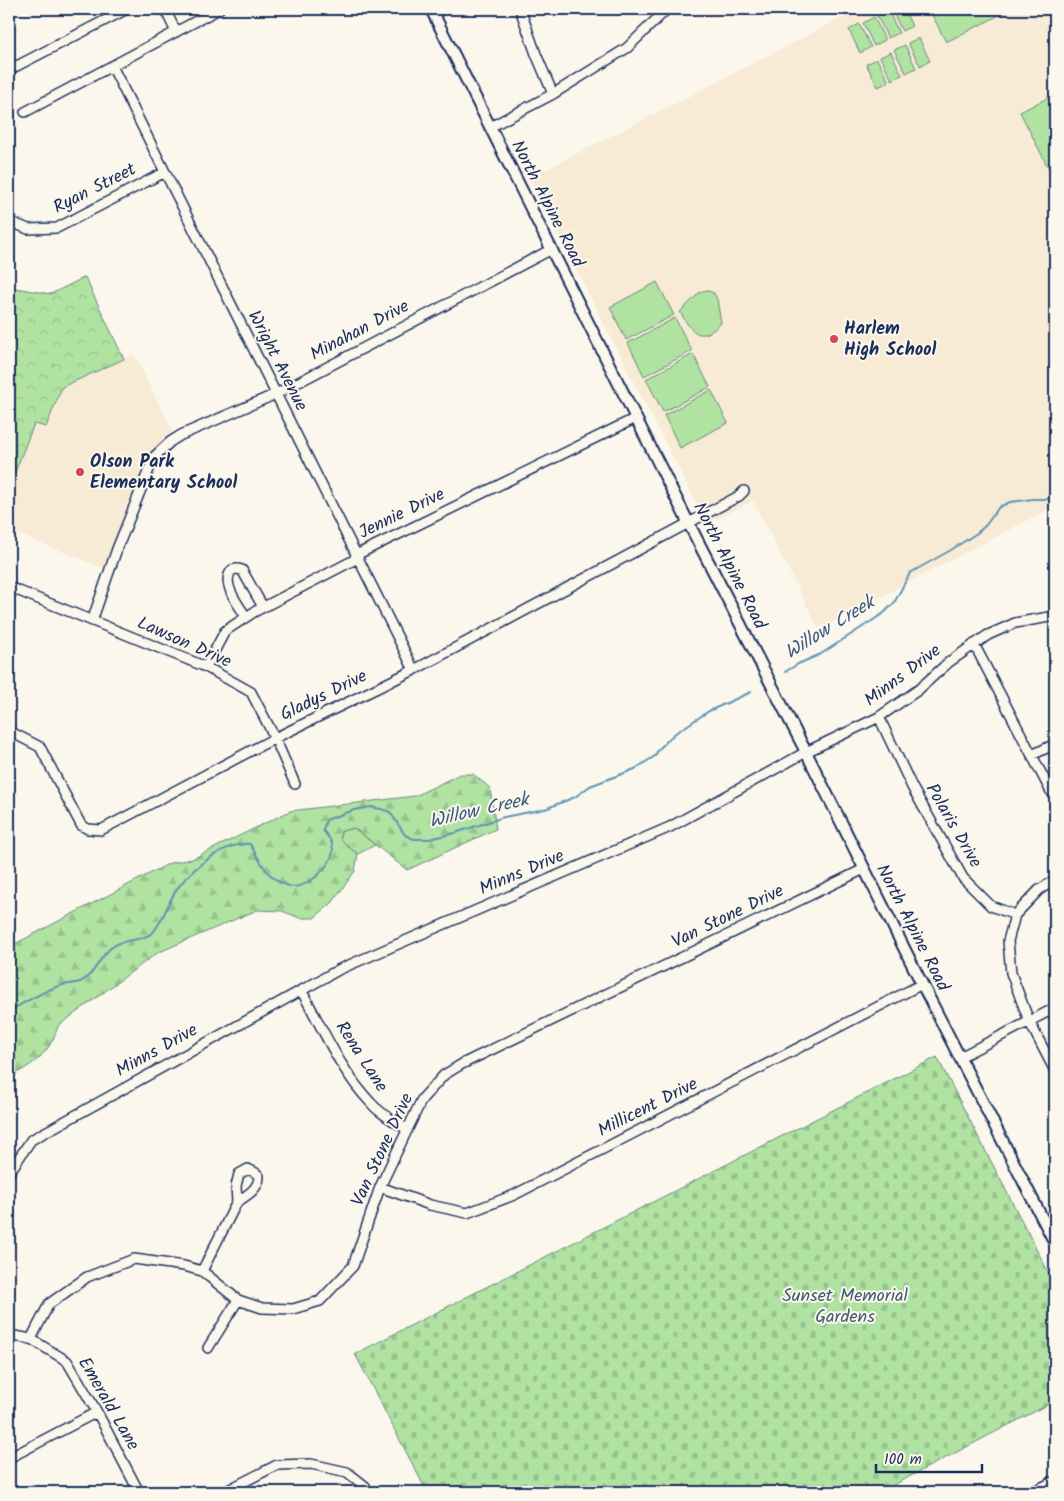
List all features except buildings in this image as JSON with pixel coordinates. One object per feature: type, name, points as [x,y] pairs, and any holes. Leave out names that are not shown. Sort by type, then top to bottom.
[{"type":"main road","name":"North Alpine Road","points":[[432,9],[688,522],[1055,1243]]},
{"type":"street","points":[[9,70],[127,9]]},
{"type":"street","points":[[165,9],[176,32]]},
{"type":"street","points":[[26,112],[219,9]]},
{"type":"street","points":[[520,9],[553,94]]},
{"type":"street","points":[[490,127],[553,94],[627,48],[667,9]]},
{"type":"street","name":"Wright Avenue","points":[[112,66],[414,670]]},
{"type":"street","name":"Ryan Street","points":[[9,221],[28,229],[57,228],[165,172]]},
{"type":"street","name":"Minahan Drive","points":[[92,621],[117,549],[154,457],[170,442],[181,435],[276,394],[552,249]]},
{"type":"street","name":"Jennie Drive","points":[[206,667],[225,631],[263,607],[354,560],[356,555],[636,418]]},
{"type":"street","name":"Gladys Drive","points":[[9,731],[40,747],[81,825],[88,829],[101,830],[275,738],[414,670],[739,496],[744,491]]},
{"type":"street","points":[[246,617],[228,584],[228,578],[232,570],[242,570],[263,607]]},
{"type":"street","name":"Lawson Drive","points":[[9,586],[206,667],[250,692],[275,738],[295,784]]},
{"type":"street","name":"Minns Drive","points":[[9,1173],[30,1140],[340,968],[670,827],[806,752],[879,717],[918,690],[949,662],[988,635],[1016,623],[1055,616]]},
{"type":"street","points":[[974,644],[1050,790],[1055,796]]},
{"type":"street","name":"Polaris Drive","points":[[879,717],[912,787],[963,878],[991,906],[1014,915]]},
{"type":"street","points":[[1032,755],[1055,744]]},
{"type":"street","name":"Van Stone Drive","points":[[31,1339],[49,1304],[87,1277],[134,1259],[184,1266],[202,1271],[238,1300],[262,1308],[293,1309],[320,1301],[353,1266],[380,1187],[407,1129],[422,1099],[444,1075],[462,1064],[864,869]]},
{"type":"street","points":[[1055,880],[1039,890],[1014,915],[1008,942],[1010,973],[1030,1021],[1055,1071]]},
{"type":"street","name":"Millicent Drive","points":[[380,1187],[430,1205],[467,1213],[514,1196],[922,984]]},
{"type":"street","name":"Rena Lane","points":[[302,990],[341,1062],[359,1089],[370,1103],[386,1117],[407,1129]]},
{"type":"street","points":[[960,1057],[1055,1008]]},
{"type":"street","points":[[202,1271],[237,1202]]},
{"type":"street","points":[[208,1348],[238,1300]]},
{"type":"street","name":"Emerald Lane","points":[[9,1335],[31,1339],[68,1362],[97,1412],[138,1492]]},
{"type":"street","points":[[9,1458],[97,1412]]},
{"type":"street","points":[[224,1492],[277,1465],[311,1464],[347,1472],[364,1486],[368,1492]]},
{"type":"street","points":[[1032,1492],[1055,1481]]},
{"type":"shaded area","name":"Harlem High School","points":[[859,9],[1055,9],[1055,506],[819,629],[753,501],[707,524],[529,178]]},
{"type":"shaded area","name":"Olson Park Elementary School","points":[[134,354],[174,434],[160,445],[151,457],[105,569],[9,530],[9,487],[34,423],[46,427],[62,387]]},
{"type":"green space","points":[[891,9],[904,9],[912,26],[902,31]]},
{"type":"green space","points":[[929,9],[1012,9],[946,42]]},
{"type":"green space","points":[[888,10],[899,33],[888,38],[877,16]]},
{"type":"green space","points":[[874,17],[885,40],[874,46],[863,23]]},
{"type":"green space","points":[[859,24],[871,47],[860,53],[849,30]]},
{"type":"green space","points":[[919,38],[930,61],[920,66],[908,43]]},
{"type":"green space","points":[[905,45],[916,68],[906,73],[894,50]]},
{"type":"green space","points":[[891,52],[902,75],[892,80],[880,57]]},
{"type":"green space","points":[[877,59],[889,82],[878,87],[866,64]]},
{"type":"green space","points":[[1055,94],[1055,181],[1020,112]]},
{"type":"green space","points":[[85,277],[124,359],[62,387],[46,427],[34,424],[9,487],[9,287],[51,294]]},
{"type":"green space","points":[[657,282],[674,315],[626,340],[610,307]]},
{"type":"green space","points":[[705,290],[714,293],[717,299],[721,323],[708,333],[702,334],[689,326],[680,312],[699,293]]},
{"type":"green space","points":[[675,318],[692,351],[644,376],[628,343]]},
{"type":"green space","points":[[693,354],[710,387],[663,412],[646,379]]},
{"type":"green space","points":[[711,390],[728,423],[680,448],[664,415]]},
{"type":"green space","points":[[460,774],[473,774],[490,788],[496,829],[407,870],[354,828],[341,831],[340,838],[358,854],[355,871],[332,903],[314,918],[300,918],[282,911],[257,910],[157,953],[58,1026],[55,1036],[40,1058],[9,1077],[9,947],[170,863],[192,859],[290,811],[415,796]]},
{"type":"green space","points":[[354,828],[375,845],[358,854],[347,846],[340,838],[341,831]]},
{"type":"green space","name":"Sunset Memorial Gardens","points":[[937,1057],[1055,1285],[1055,1401],[880,1492],[427,1492],[355,1354]]},
{"type":"waterway","name":"Willow Creek","points":[[785,672],[821,654],[884,613],[894,603],[910,573],[977,533],[986,525],[999,507],[1010,502],[1055,497]]},
{"type":"waterway","name":"Willow Creek","points":[[9,1011],[50,989],[82,981],[115,945],[146,937],[154,931],[176,890],[186,878],[202,863],[221,851],[241,844],[250,844],[265,869],[275,879],[289,886],[302,885],[317,876],[328,864],[331,857],[332,844],[323,830],[326,820],[354,810],[371,807],[390,812],[405,835],[414,839],[429,839],[455,833],[504,817],[545,809],[575,797],[590,786],[635,769],[655,756],[658,750],[674,734],[709,711],[751,692]]},
{"type":"place","name":"Harlem High School","points":[[834,339]]},
{"type":"place","name":"Olson Park Elementary School","points":[[80,472]]}]
